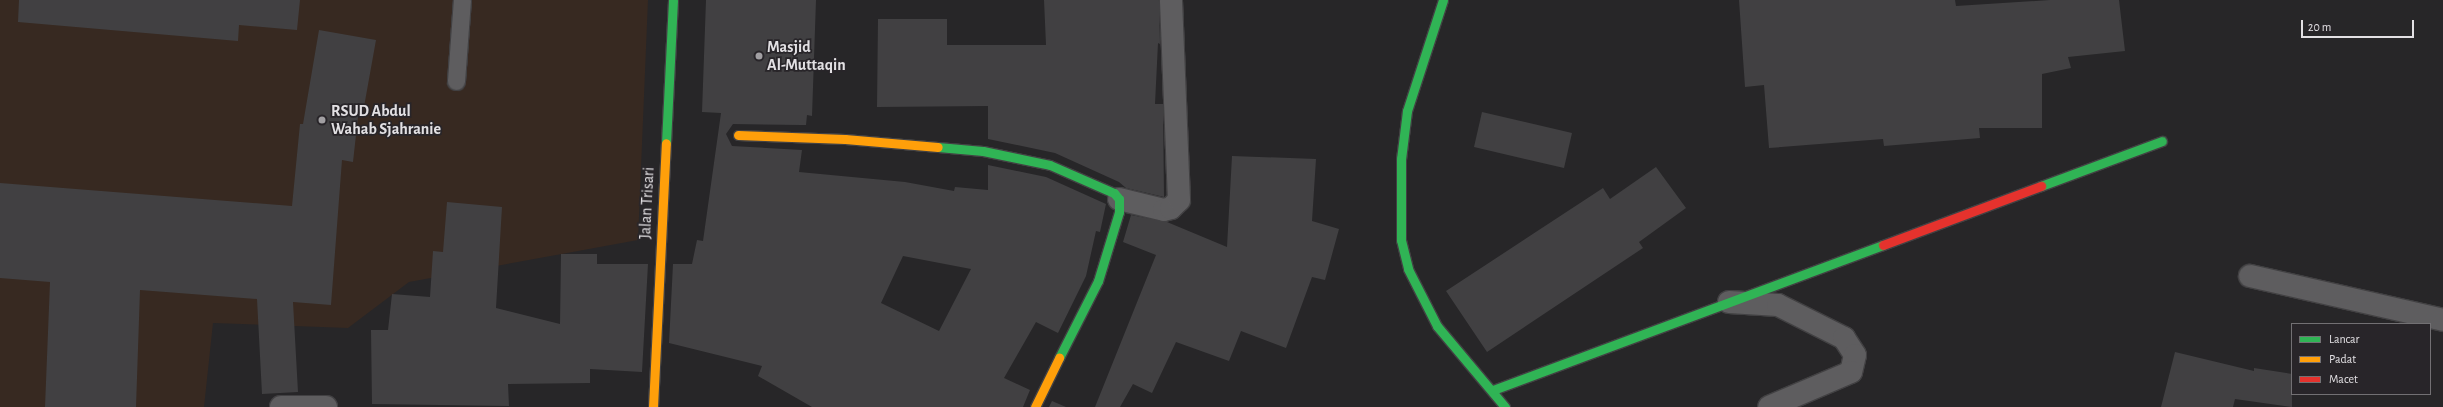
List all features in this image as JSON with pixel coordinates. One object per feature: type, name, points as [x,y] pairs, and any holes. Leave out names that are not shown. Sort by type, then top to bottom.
[{"type":"street","name":"Jalan Trisari","points":[[653,407],[673,0]]},
{"type":"street","points":[[738,134],[846,139],[983,151],[1050,165],[1108,189],[1118,199],[1164,210],[1172,208],[1179,200],[1171,0]]},
{"type":"street","points":[[1443,0],[1407,111],[1401,166],[1401,240],[1408,269],[1416,289],[1437,326],[1493,390],[1505,407]]},
{"type":"street","points":[[1493,390],[2162,141]]},
{"type":"street","points":[[1035,407],[1098,281],[1119,212],[1118,199]]},
{"type":"street","points":[[2250,276],[2443,320]]},
{"type":"street","points":[[1729,302],[1778,305],[1844,338],[1855,355],[1851,372],[1769,407]]},
{"type":"street","points":[[281,407],[326,407]]},
{"type":"lane","points":[[456,82],[462,0]]},
{"type":"shaded area","name":"RSUD Abdul Wahab Sjahranie","points":[[0,0],[648,0],[638,240],[409,282],[348,328],[213,323],[204,407],[0,407]]},
{"type":"building","points":[[19,0],[300,0],[297,30],[239,25],[238,41],[18,22]]},
{"type":"building","points":[[706,0],[816,0],[812,116],[807,115],[806,125],[733,124],[726,134],[732,146],[802,150],[799,172],[905,182],[954,191],[955,187],[988,190],[988,165],[1046,177],[1106,204],[1100,232],[1096,231],[1086,276],[1058,333],[1036,322],[1004,378],[1030,390],[1023,407],[812,407],[758,376],[762,366],[669,343],[673,264],[692,264],[697,240],[703,241],[721,113],[702,112]],"holes":[[[903,256],[971,269],[939,331],[881,303]]]},
{"type":"building","points":[[1044,0],[1159,0],[1160,44],[1158,43],[1155,104],[1163,104],[1164,197],[1126,188],[1119,182],[1055,153],[988,139],[988,106],[877,107],[878,19],[947,19],[947,45],[1046,45]]},
{"type":"building","points":[[1739,0],[1955,0],[1956,6],[2050,0],[2119,0],[2125,51],[2068,57],[2071,68],[2042,74],[2042,128],[1979,128],[1980,138],[1884,146],[1883,139],[1769,148],[1764,85],[1745,87]]},
{"type":"building","points":[[319,30],[376,40],[362,118],[358,117],[353,162],[342,160],[331,305],[293,302],[298,392],[262,394],[257,299],[140,290],[136,407],[45,407],[50,282],[0,278],[0,183],[292,206],[300,124],[303,124]]},
{"type":"building","points":[[1482,112],[1572,133],[1564,168],[1474,147]]},
{"type":"building","points":[[1232,156],[1316,159],[1312,221],[1339,229],[1325,280],[1312,277],[1286,348],[1241,331],[1229,361],[1176,342],[1152,393],[1133,384],[1120,407],[1095,407],[1156,255],[1123,242],[1131,215],[1167,222],[1227,247]]},
{"type":"building","points":[[1656,167],[1686,208],[1639,242],[1643,248],[1487,352],[1446,291],[1603,188],[1610,199]]},
{"type":"building","points":[[447,202],[502,207],[496,308],[560,324],[561,254],[597,254],[597,264],[648,264],[642,372],[590,369],[590,383],[508,384],[509,406],[372,404],[371,330],[388,330],[392,294],[430,297],[433,251],[443,252]]},
{"type":"building","points":[[2175,352],[2254,371],[2254,368],[2291,374],[2292,407],[2235,399],[2233,407],[2161,407]]},
{"type":"building","points":[[1052,401],[1066,407],[1049,407]]},
{"type":"traffic: fast","points":[[666,143],[673,0]]},
{"type":"traffic: fast","points":[[1443,0],[1407,111],[1401,159],[1401,240],[1408,269],[1437,326],[1505,407]]},
{"type":"traffic: fast","points":[[2041,186],[2162,141]]},
{"type":"traffic: fast","points":[[938,147],[983,151],[1050,165],[1114,193],[1119,199],[1119,212],[1098,281],[1059,358]]},
{"type":"traffic: fast","points":[[1493,390],[1883,245]]},
{"type":"traffic: slow","points":[[738,135],[845,139],[938,147]]},
{"type":"traffic: slow","points":[[653,407],[666,143]]},
{"type":"traffic: slow","points":[[1035,407],[1059,358]]},
{"type":"traffic: jam","points":[[1883,245],[2041,186]]},
{"type":"place","name":"Masjid Al-Muttaqin","points":[[759,56]]},
{"type":"place","name":"RSUD Abdul Wahab Sjahranie","points":[[322,120]]}]
